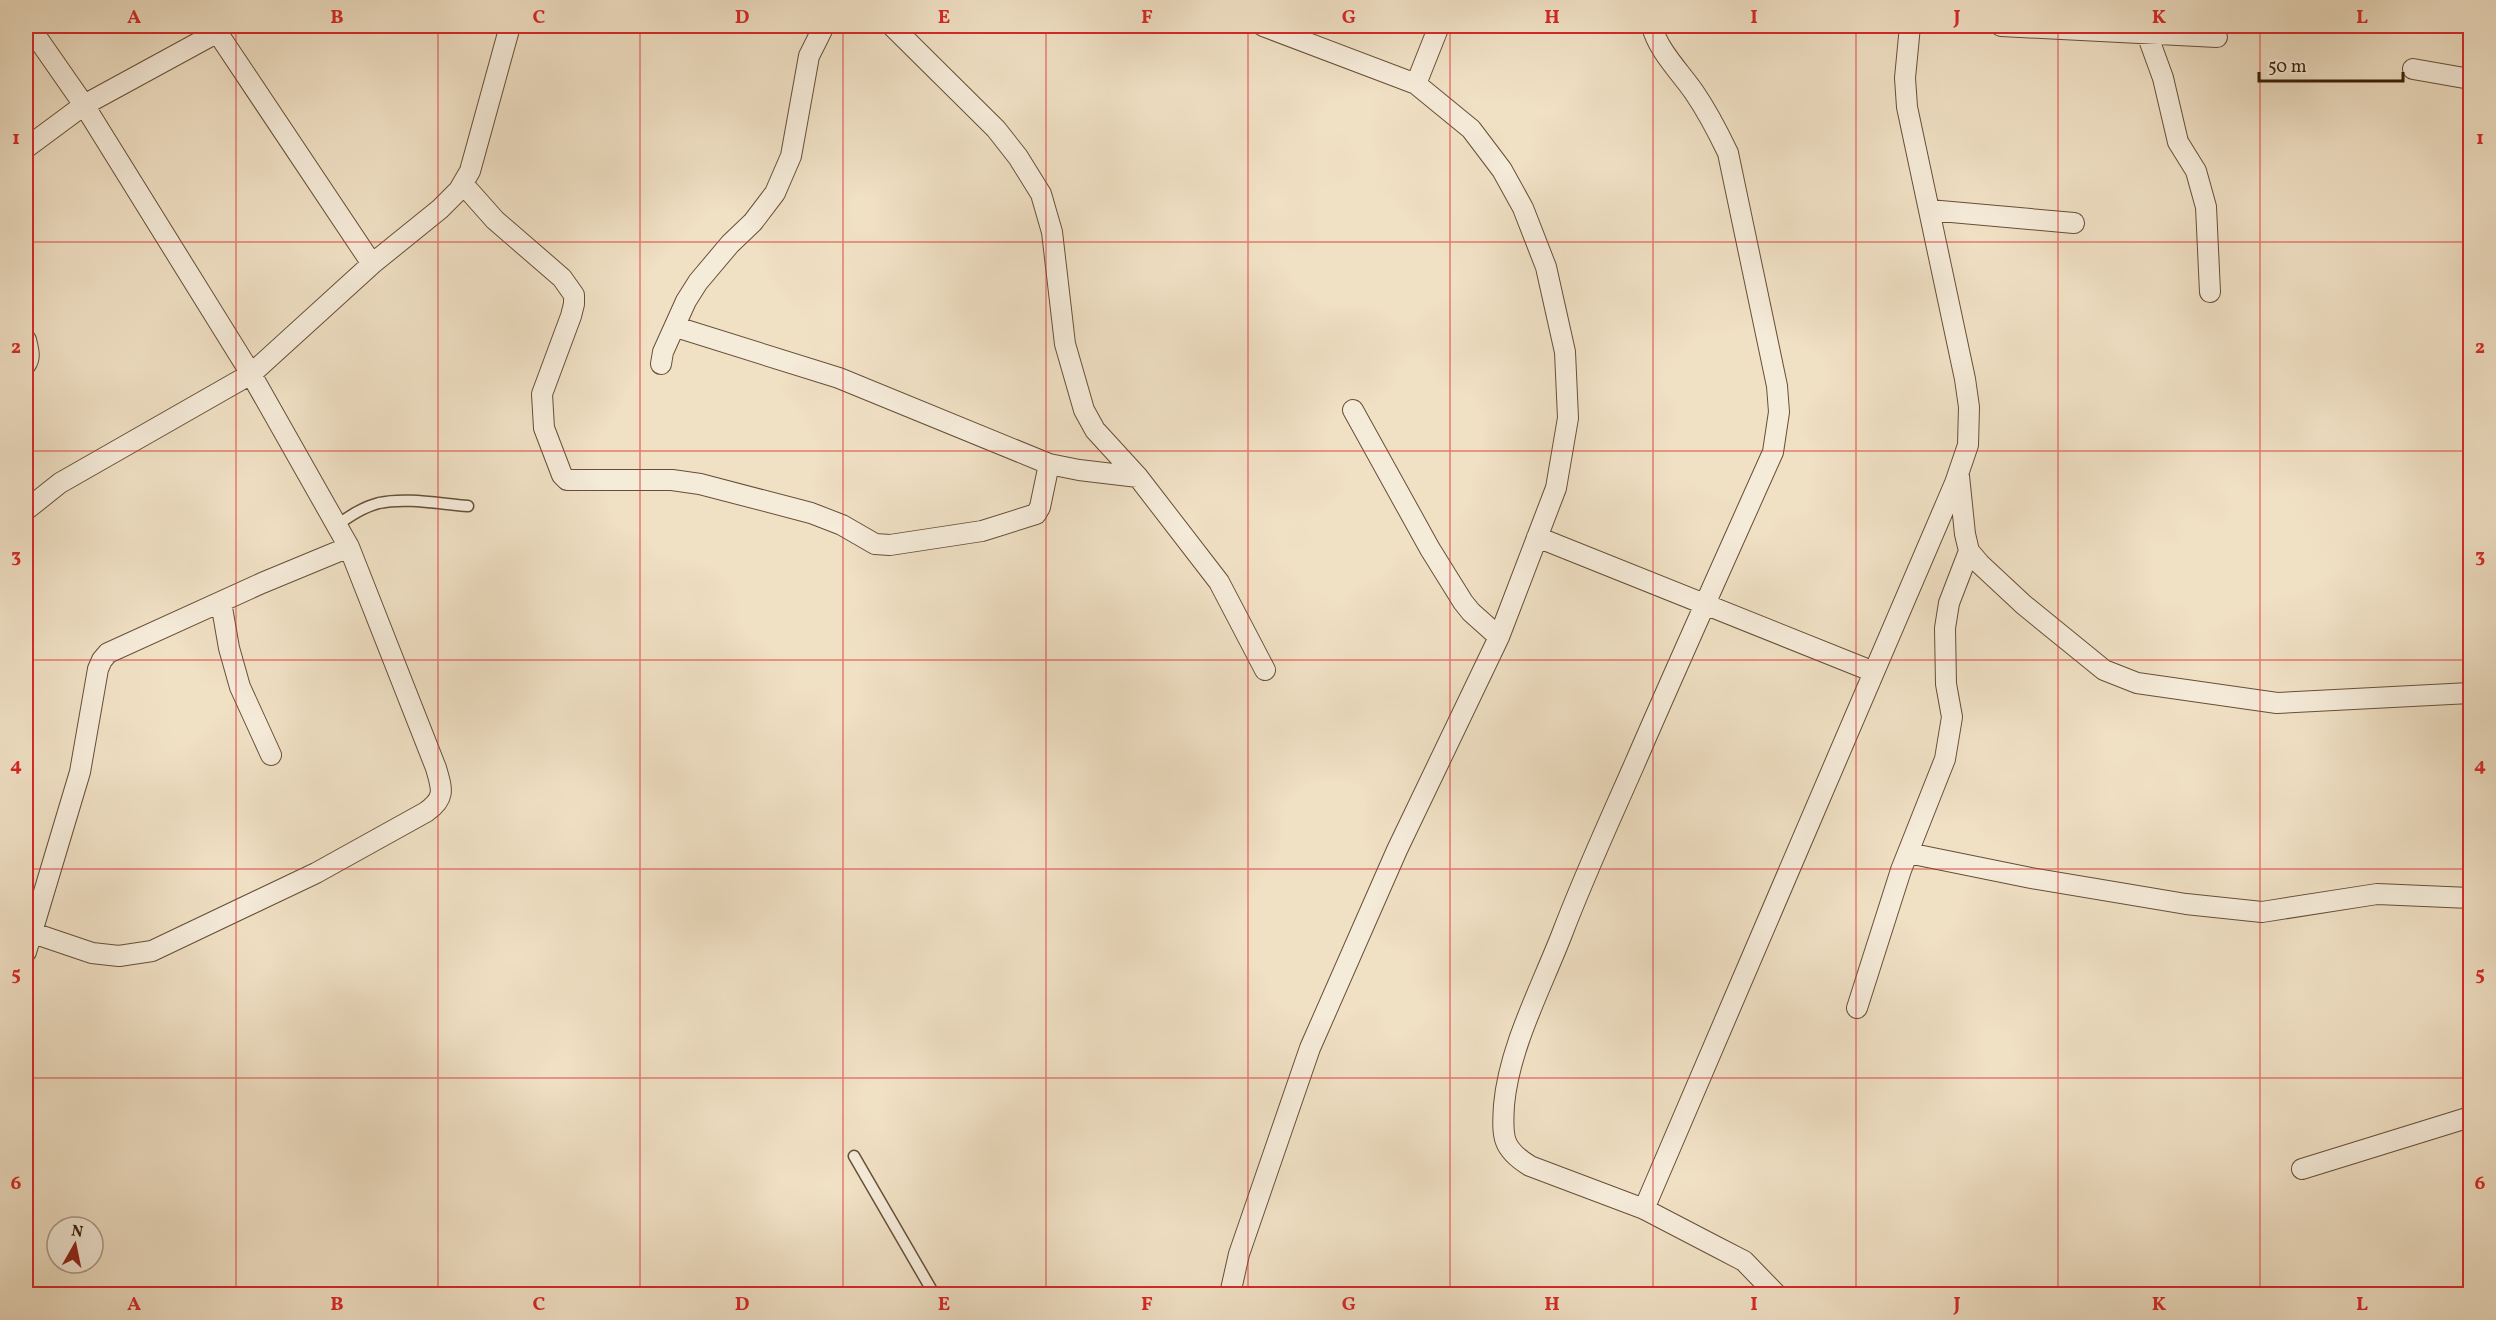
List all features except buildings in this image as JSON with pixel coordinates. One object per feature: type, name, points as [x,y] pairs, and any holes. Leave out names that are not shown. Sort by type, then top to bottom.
[{"type":"street","points":[[28,26],[84,105],[251,374],[349,547],[436,768],[441,793],[436,804],[316,873],[152,951],[119,956],[92,953],[33,933]]},
{"type":"street","points":[[26,510],[60,483],[251,374],[372,264],[440,209],[463,184],[470,171],[510,26]]},
{"type":"street","points":[[661,364],[663,352],[686,301],[709,267],[753,222],[775,194],[791,156],[809,56],[824,26]]},
{"type":"street","points":[[892,26],[996,129],[1018,157],[1041,194],[1053,232],[1065,344],[1084,410],[1095,430],[1138,477],[1219,582],[1265,670]]},
{"type":"street","points":[[1230,1294],[1242,1244],[1310,1048],[1397,850],[1498,637],[1556,488],[1568,418],[1565,352],[1546,267],[1524,208],[1502,170],[1471,129],[1416,84],[1263,26]]},
{"type":"street","points":[[1416,84],[1439,26]]},
{"type":"street","points":[[1652,26],[1665,51],[1718,131],[1728,153],[1777,386],[1779,412],[1773,452],[1673,673],[1575,900],[1510,1067],[1504,1107],[1507,1148],[1515,1157],[1530,1166],[1644,1209],[1744,1261],[1776,1294]]},
{"type":"street","points":[[1644,1209],[1910,592],[1959,474],[1968,445],[1969,407],[1907,107],[1905,78],[1910,26]]},
{"type":"street","points":[[2001,26],[2217,37]]},
{"type":"street","points":[[26,148],[84,105],[218,28],[372,264]]},
{"type":"street","points":[[2147,34],[2163,78],[2178,142],[2196,171],[2206,207],[2210,292]]},
{"type":"street","points":[[2413,69],[2470,79]]},
{"type":"street","points":[[463,184],[495,220],[562,279],[574,295],[571,316],[542,394],[544,428],[562,475],[567,480],[672,480],[700,484],[811,513],[842,525],[875,544],[890,545],[982,531],[1036,514],[1043,496],[1049,464]]},
{"type":"street","points":[[1929,210],[2074,223]]},
{"type":"street","points":[[676,327],[839,378],[1049,464],[1138,477]]},
{"type":"street","points":[[26,340],[29,360],[26,364]]},
{"type":"street","points":[[1353,411],[1430,549],[1463,602],[1498,637]]},
{"type":"street","points":[[1959,474],[1969,551],[2024,605],[2104,670],[2137,683],[2277,703],[2470,693]]},
{"type":"street","points":[[1537,537],[1874,672]]},
{"type":"street","points":[[26,952],[80,772],[93,693],[102,660],[108,653],[349,547]]},
{"type":"street","points":[[1857,1008],[1874,950],[1945,759],[1952,717],[1946,684],[1945,628],[1949,603],[1969,551]]},
{"type":"street","points":[[221,602],[229,648],[240,687],[271,755]]},
{"type":"street","points":[[1908,854],[2031,878],[2186,904],[2262,912],[2376,894],[2470,898]]},
{"type":"street","points":[[2302,1169],[2470,1117]]},
{"type":"lane","points":[[337,525],[361,510],[379,503],[468,506]]},
{"type":"lane","points":[[854,1156],[934,1294]]}]
